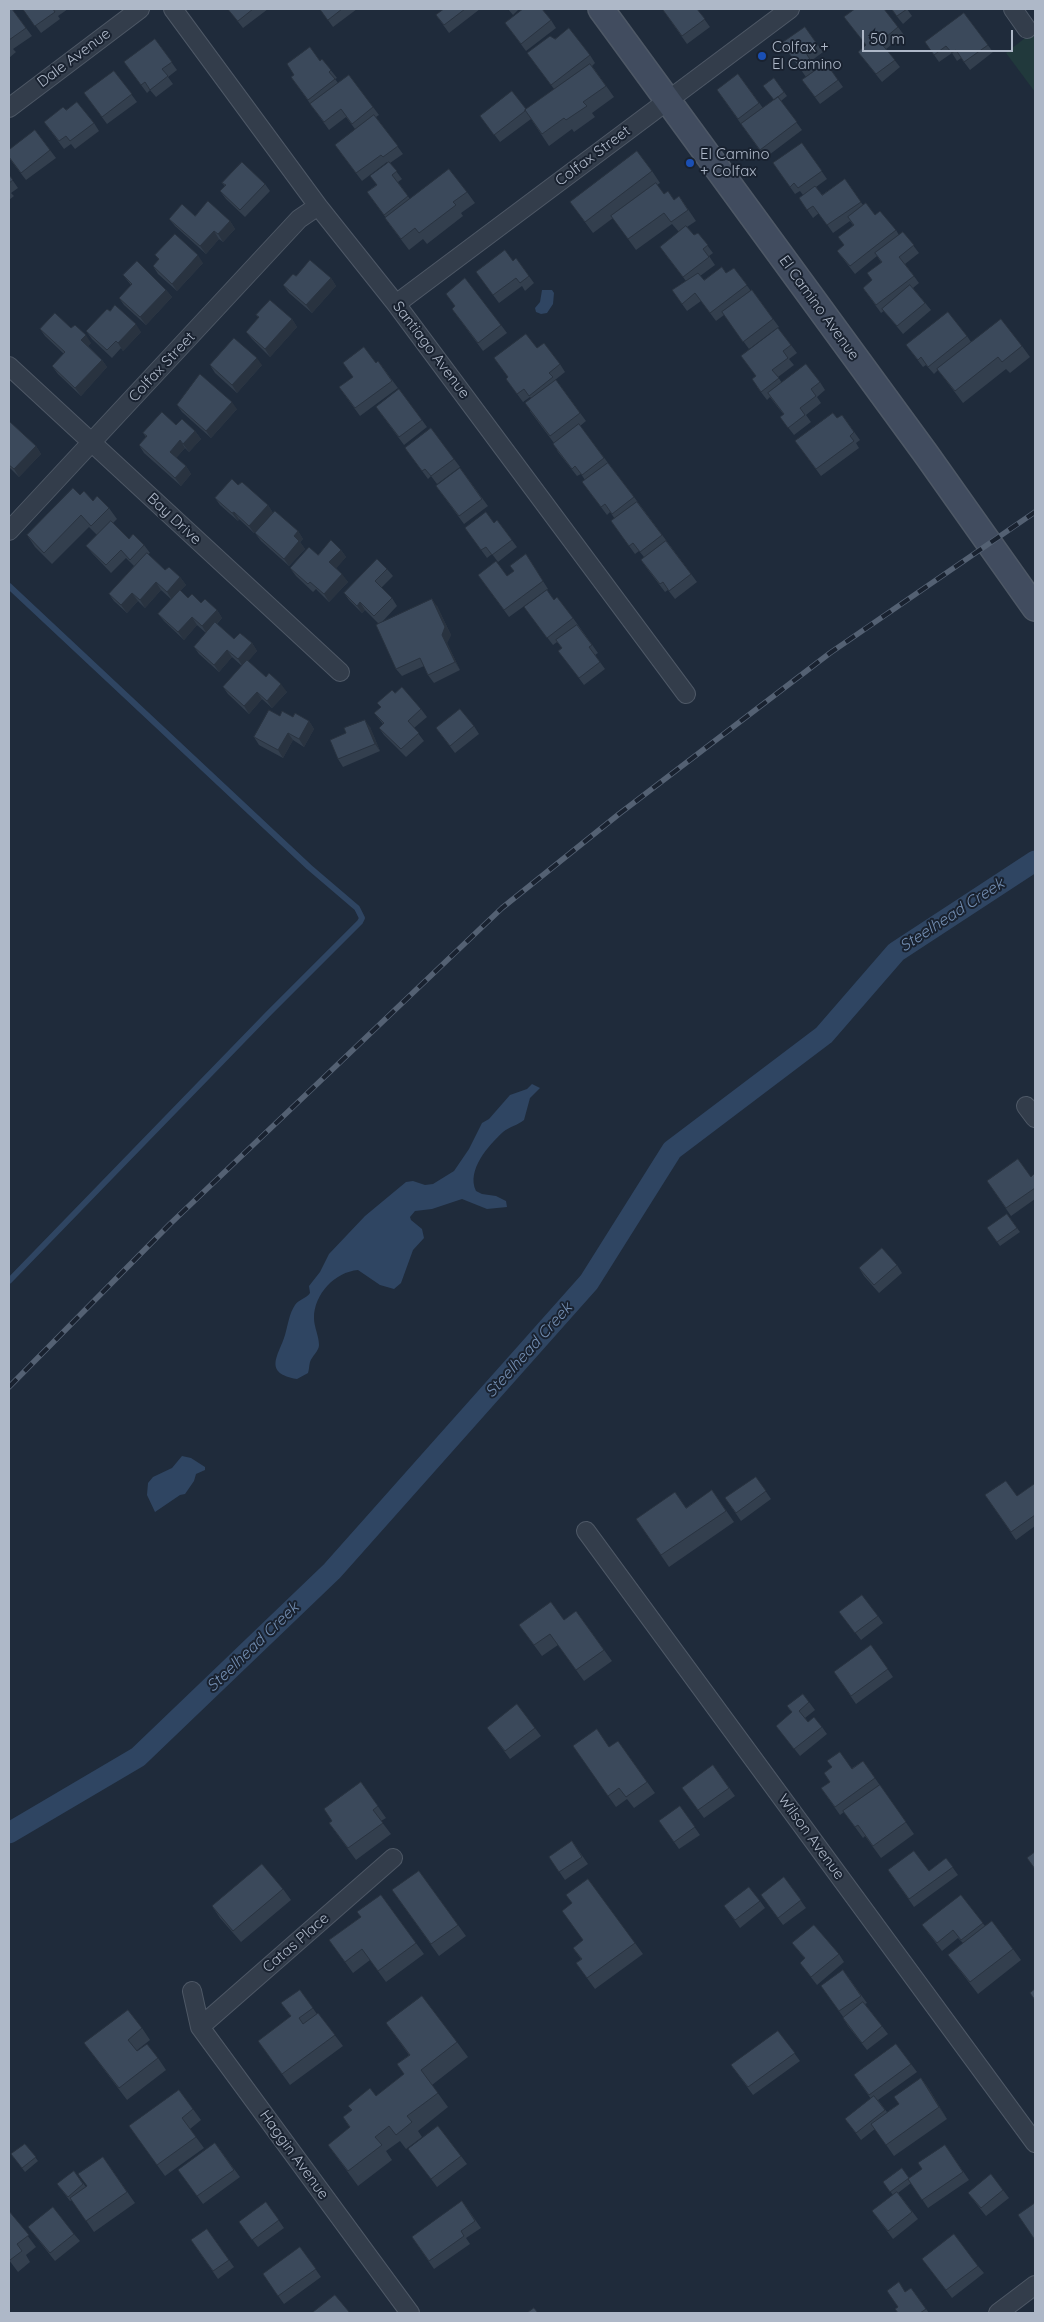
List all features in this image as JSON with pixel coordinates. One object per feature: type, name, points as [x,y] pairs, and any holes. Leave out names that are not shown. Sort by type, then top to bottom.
[{"type":"main road","name":"El Camino Avenue","points":[[601,9],[926,454],[1035,608]]},
{"type":"street","name":"Dale Avenue","points":[[9,108],[140,9]]},
{"type":"street","name":"Santiago Avenue","points":[[173,9],[318,206],[396,304],[686,694]]},
{"type":"street","name":"Colfax Street","points":[[396,304],[790,9]]},
{"type":"street","points":[[1013,9],[1027,29]]},
{"type":"street","name":"Colfax Street","points":[[9,531],[299,219],[318,206]]},
{"type":"street","name":"Bay Drive","points":[[9,366],[340,672]]},
{"type":"street","name":"Wilson Avenue","points":[[586,1531],[1035,2143]]},
{"type":"street","name":"Catas Place","points":[[200,2028],[393,1858]]},
{"type":"street","name":"Haggin Avenue","points":[[192,1991],[200,2028],[410,2313]]},
{"type":"street","points":[[998,2313],[1035,2285]]},
{"type":"green space","points":[[1035,30],[1035,92],[1006,53]]},
{"type":"water","points":[[542,290],[552,290],[554,293],[553,304],[547,313],[541,314],[536,312],[535,308],[540,302]]},
{"type":"water","points":[[532,1084],[540,1088],[530,1098],[524,1120],[505,1130],[497,1137],[481,1158],[474,1175],[476,1191],[496,1196],[506,1201],[507,1207],[487,1209],[462,1199],[432,1209],[415,1211],[410,1217],[411,1220],[422,1229],[424,1238],[413,1250],[401,1283],[394,1289],[380,1285],[358,1270],[341,1275],[334,1280],[322,1293],[315,1309],[314,1321],[319,1345],[310,1362],[308,1373],[297,1379],[280,1372],[276,1368],[277,1356],[291,1312],[297,1303],[310,1293],[309,1286],[320,1272],[329,1254],[365,1216],[406,1182],[413,1181],[425,1185],[433,1184],[454,1171],[469,1149],[482,1123],[489,1119],[510,1095],[527,1089]]},
{"type":"water","points":[[182,1456],[191,1458],[205,1467],[205,1470],[196,1474],[194,1481],[185,1494],[180,1495],[155,1512],[147,1495],[148,1483],[153,1477],[172,1468]]},
{"type":"building","points":[[9,9],[12,9],[26,28],[9,40]]},
{"type":"building","points":[[23,9],[53,9],[55,12],[35,26]]},
{"type":"building","points":[[228,9],[253,9],[238,21]]},
{"type":"building","points":[[320,9],[342,9],[328,20]]},
{"type":"building","points":[[444,9],[465,9],[444,25],[436,15]]},
{"type":"building","points":[[523,9],[542,9],[551,20],[521,44],[505,23]]},
{"type":"building","points":[[697,9],[705,19],[682,36],[663,10]]},
{"type":"building","points":[[855,9],[884,9],[898,27],[880,42],[895,60],[876,74],[858,52],[866,45],[844,17]]},
{"type":"building","points":[[892,9],[907,9],[897,16]]},
{"type":"building","points":[[964,13],[988,45],[964,62],[956,50],[952,53],[946,46],[934,55],[925,42]]},
{"type":"building","points":[[805,27],[817,44],[806,53],[811,61],[800,69],[782,43]]},
{"type":"building","points":[[569,28],[590,55],[551,85],[527,53],[550,36],[555,39]]},
{"type":"building","points":[[155,39],[172,62],[162,69],[168,76],[150,90],[145,82],[141,85],[124,62]]},
{"type":"building","points":[[310,47],[320,61],[322,59],[331,70],[329,72],[335,79],[308,100],[291,77],[294,75],[287,64]]},
{"type":"building","points":[[826,63],[838,80],[815,97],[802,80]]},
{"type":"building","points":[[590,64],[606,86],[583,102],[587,106],[566,120],[564,118],[542,134],[525,110]]},
{"type":"building","points":[[114,71],[132,94],[102,117],[84,93]]},
{"type":"building","points":[[738,74],[759,103],[738,119],[717,90]]},
{"type":"building","points":[[349,75],[373,107],[352,124],[341,109],[324,122],[310,104]]},
{"type":"building","points":[[774,78],[784,92],[774,100],[763,86]]},
{"type":"building","points":[[512,91],[526,109],[494,135],[480,116]]},
{"type":"building","points":[[778,97],[797,122],[760,150],[741,124]]},
{"type":"building","points":[[77,102],[94,123],[70,141],[66,136],[59,141],[44,122],[63,107],[66,110]]},
{"type":"building","points":[[374,115],[398,146],[383,157],[381,155],[356,173],[335,145]]},
{"type":"building","points":[[35,130],[50,150],[21,173],[9,157],[9,150]]},
{"type":"building","points":[[802,143],[822,171],[798,188],[794,183],[790,187],[773,163]]},
{"type":"building","points":[[637,151],[652,171],[585,222],[570,202]]},
{"type":"building","points":[[242,162],[265,184],[240,210],[220,191],[226,185],[222,183]]},
{"type":"building","points":[[389,162],[397,171],[392,175],[408,196],[384,215],[367,192],[377,185],[370,176]]},
{"type":"building","points":[[449,169],[467,192],[453,202],[456,205],[419,233],[415,228],[401,239],[385,218]]},
{"type":"building","points":[[9,175],[13,180],[9,183]]},
{"type":"building","points":[[845,179],[861,202],[827,225],[813,206],[807,210],[799,198],[815,186],[822,195]]},
{"type":"building","points":[[656,183],[664,194],[668,191],[674,200],[679,196],[688,210],[671,222],[664,213],[628,239],[611,216]]},
{"type":"building","points":[[208,201],[230,221],[218,234],[214,231],[200,246],[169,219],[182,204],[195,216]]},
{"type":"building","points":[[866,203],[875,215],[880,211],[896,230],[850,266],[837,251],[844,245],[838,237],[854,225],[848,217]]},
{"type":"building","points":[[686,226],[694,235],[698,233],[708,245],[703,249],[709,257],[683,277],[660,247]]},
{"type":"building","points":[[903,232],[914,245],[899,257],[914,276],[876,305],[863,288],[872,280],[867,273],[882,262],[875,253]]},
{"type":"building","points":[[175,234],[198,255],[172,284],[153,266],[159,259],[155,255]]},
{"type":"building","points":[[505,250],[513,261],[516,258],[529,276],[520,283],[516,278],[493,295],[476,272]]},
{"type":"building","points":[[310,260],[331,278],[306,305],[283,285],[293,274],[296,276]]},
{"type":"building","points":[[137,261],[166,290],[140,317],[119,298],[132,284],[123,275]]},
{"type":"building","points":[[722,267],[726,273],[734,268],[747,285],[710,313],[695,293],[682,304],[672,290],[698,273],[704,280]]},
{"type":"building","points":[[465,278],[501,325],[478,343],[452,309],[455,306],[446,294]]},
{"type":"building","points":[[910,285],[925,303],[897,326],[882,309]]},
{"type":"building","points":[[752,290],[773,319],[743,342],[722,312]]},
{"type":"building","points":[[270,300],[292,319],[265,349],[246,332],[259,317],[256,315]]},
{"type":"building","points":[[115,305],[136,324],[118,343],[116,341],[107,350],[86,331],[107,309],[110,311]]},
{"type":"building","points":[[948,312],[967,336],[928,367],[921,357],[918,360],[906,345]]},
{"type":"building","points":[[55,313],[71,328],[75,325],[86,335],[81,340],[102,360],[75,388],[52,366],[65,352],[40,329]]},
{"type":"building","points":[[1001,319],[1022,346],[1002,362],[998,357],[955,391],[937,369]]},
{"type":"building","points":[[778,328],[791,345],[783,351],[788,358],[772,370],[779,378],[761,392],[752,379],[756,376],[741,356]]},
{"type":"building","points":[[526,334],[537,348],[544,343],[560,364],[549,373],[553,377],[529,396],[524,389],[517,394],[506,379],[508,377],[494,358]]},
{"type":"building","points":[[234,338],[257,358],[232,385],[210,365]]},
{"type":"building","points":[[364,347],[376,363],[378,361],[392,381],[355,408],[339,387],[353,377],[343,363]]},
{"type":"building","points":[[806,364],[820,382],[811,389],[816,396],[800,408],[805,415],[788,428],[780,417],[784,414],[768,393]]},
{"type":"building","points":[[200,374],[232,402],[206,431],[177,405]]},
{"type":"building","points":[[556,380],[580,413],[550,436],[525,403]]},
{"type":"building","points":[[399,389],[422,420],[399,437],[376,407]]},
{"type":"building","points":[[162,412],[176,425],[182,419],[195,431],[183,444],[180,440],[170,452],[186,466],[175,478],[139,445],[147,436],[143,433]]},
{"type":"building","points":[[833,413],[837,418],[842,415],[854,432],[850,436],[854,441],[816,469],[795,441]]},
{"type":"building","points":[[9,421],[36,446],[14,469],[9,465]]},
{"type":"building","points":[[579,424],[604,458],[582,475],[575,466],[572,469],[553,444]]},
{"type":"building","points":[[431,428],[454,459],[431,476],[425,469],[422,471],[405,448]]},
{"type":"building","points":[[608,463],[634,497],[612,514],[605,504],[601,507],[582,482]]},
{"type":"building","points":[[460,468],[482,499],[459,516],[436,486]]},
{"type":"building","points":[[232,479],[238,485],[242,482],[268,505],[249,526],[215,498]]},
{"type":"building","points":[[73,488],[80,495],[84,491],[93,501],[97,496],[109,508],[91,526],[81,515],[44,553],[27,535]]},
{"type":"building","points":[[637,502],[662,535],[640,552],[633,543],[629,546],[611,521]]},
{"type":"building","points":[[275,511],[298,531],[294,536],[299,541],[284,559],[255,533]]},
{"type":"building","points":[[486,512],[494,523],[497,520],[512,540],[492,555],[486,547],[481,550],[465,528]]},
{"type":"building","points":[[111,521],[129,539],[133,534],[144,545],[130,560],[121,550],[106,565],[86,546]]},
{"type":"building","points":[[331,540],[341,550],[329,562],[342,574],[324,594],[310,582],[308,584],[290,568],[309,547],[318,555]]},
{"type":"building","points":[[666,541],[691,574],[669,591],[663,582],[660,584],[641,560]]},
{"type":"building","points":[[147,553],[165,570],[169,567],[180,577],[167,592],[156,582],[140,600],[132,593],[121,605],[109,594]]},
{"type":"building","points":[[526,554],[543,581],[504,610],[478,575],[496,561],[507,576],[514,571],[510,566]]},
{"type":"building","points":[[377,559],[387,569],[375,581],[392,598],[374,616],[360,602],[357,606],[344,593]]},
{"type":"building","points":[[180,590],[188,598],[192,594],[201,603],[205,599],[217,610],[202,626],[192,617],[178,632],[158,614]]},
{"type":"building","points":[[547,590],[554,600],[557,597],[573,618],[547,638],[524,607]]},
{"type":"building","points":[[432,599],[445,627],[442,635],[455,662],[428,675],[420,658],[396,669],[376,625]]},
{"type":"building","points":[[215,622],[234,639],[240,633],[252,643],[238,659],[227,650],[214,665],[194,647]]},
{"type":"building","points":[[577,625],[592,645],[589,647],[600,662],[579,678],[558,651],[562,648],[556,640]]},
{"type":"building","points":[[247,660],[266,677],[269,673],[281,684],[267,701],[257,692],[244,706],[223,687]]},
{"type":"building","points":[[402,687],[421,709],[408,721],[419,733],[401,749],[379,728],[384,723],[374,713],[381,707],[377,703],[392,690],[395,693]]},
{"type":"building","points":[[460,709],[474,726],[450,746],[436,728]]},
{"type":"building","points":[[269,710],[280,716],[282,711],[293,717],[295,713],[309,721],[299,739],[288,733],[278,750],[254,737]]},
{"type":"building","points":[[365,720],[375,744],[338,759],[330,740],[346,733],[344,728]]},
{"type":"building","points":[[1018,1159],[1031,1177],[1034,1174],[1035,1188],[1006,1208],[987,1181]]},
{"type":"building","points":[[1007,1214],[1017,1228],[997,1242],[987,1228]]},
{"type":"building","points":[[882,1248],[897,1265],[874,1285],[859,1268]]},
{"type":"building","points":[[756,1477],[766,1491],[736,1513],[725,1498]]},
{"type":"building","points":[[1006,1481],[1017,1496],[1034,1484],[1035,1486],[1035,1515],[1011,1532],[985,1495]]},
{"type":"building","points":[[712,1490],[726,1511],[661,1555],[636,1519],[675,1492],[686,1508]]},
{"type":"building","points":[[862,1595],[878,1616],[855,1633],[839,1612]]},
{"type":"building","points":[[551,1602],[564,1620],[576,1611],[604,1650],[576,1670],[550,1634],[534,1645],[519,1625]]},
{"type":"building","points":[[871,1645],[888,1669],[851,1696],[834,1672]]},
{"type":"building","points":[[803,1694],[809,1702],[799,1711],[808,1722],[814,1717],[822,1727],[794,1749],[776,1726],[792,1712],[787,1706]]},
{"type":"building","points":[[517,1704],[535,1728],[505,1751],[487,1728]]},
{"type":"building","points":[[597,1729],[609,1747],[618,1741],[647,1782],[626,1797],[619,1788],[608,1796],[573,1746]]},
{"type":"building","points":[[840,1752],[852,1769],[863,1761],[875,1778],[835,1807],[821,1788],[830,1782],[824,1773],[832,1767],[827,1761]]},
{"type":"building","points":[[713,1765],[729,1788],[698,1810],[682,1788]]},
{"type":"building","points":[[361,1782],[378,1806],[373,1810],[383,1823],[348,1848],[329,1823],[332,1821],[324,1809]]},
{"type":"building","points":[[880,1785],[906,1822],[873,1846],[858,1825],[855,1827],[843,1811]]},
{"type":"building","points":[[680,1806],[695,1827],[674,1842],[659,1821]]},
{"type":"building","points":[[572,1841],[582,1857],[559,1872],[549,1857]]},
{"type":"building","points":[[914,1851],[929,1871],[946,1858],[953,1867],[909,1899],[888,1870]]},
{"type":"building","points":[[1035,1852],[1035,1869],[1027,1858]]},
{"type":"building","points":[[262,1864],[283,1889],[233,1931],[212,1906]]},
{"type":"building","points":[[419,1871],[458,1925],[431,1944],[392,1890]]},
{"type":"building","points":[[784,1877],[801,1900],[778,1918],[761,1895]]},
{"type":"building","points":[[588,1879],[635,1943],[587,1978],[576,1963],[582,1959],[573,1948],[583,1940],[562,1911],[572,1903],[566,1895]]},
{"type":"building","points":[[749,1887],[760,1901],[735,1920],[724,1906]]},
{"type":"building","points":[[381,1895],[416,1943],[378,1971],[362,1949],[345,1962],[329,1940],[361,1917],[357,1912]]},
{"type":"building","points":[[961,1895],[983,1923],[961,1940],[953,1930],[937,1943],[922,1925]]},
{"type":"building","points":[[992,1921],[1013,1949],[970,1982],[948,1955]]},
{"type":"building","points":[[814,1925],[839,1954],[811,1977],[800,1963],[805,1958],[792,1943]]},
{"type":"building","points":[[843,1970],[861,1996],[839,2011],[821,1986]]},
{"type":"building","points":[[1035,1989],[1035,2000],[1030,1993]]},
{"type":"building","points":[[300,1990],[313,2008],[299,2018],[303,2024],[318,2013],[335,2035],[282,2074],[258,2041],[291,2016],[281,2003]]},
{"type":"building","points":[[422,1996],[457,2042],[421,2070],[438,2093],[407,2116],[412,2122],[396,2135],[389,2126],[375,2137],[382,2145],[348,2171],[328,2145],[350,2127],[343,2117],[352,2110],[348,2106],[370,2088],[376,2096],[404,2074],[397,2064],[410,2055],[386,2023]]},
{"type":"building","points":[[863,2002],[882,2026],[862,2043],[843,2018]]},
{"type":"building","points":[[128,2010],[142,2028],[128,2040],[137,2051],[147,2044],[158,2058],[119,2088],[84,2043]]},
{"type":"building","points":[[778,2031],[795,2053],[748,2087],[731,2065]]},
{"type":"building","points":[[896,2044],[911,2064],[869,2095],[854,2075]]},
{"type":"building","points":[[921,2078],[939,2107],[886,2145],[871,2124],[899,2104],[894,2097]]},
{"type":"building","points":[[179,2090],[193,2109],[182,2118],[196,2137],[157,2165],[129,2126]]},
{"type":"building","points":[[874,2096],[885,2110],[856,2133],[845,2119]]},
{"type":"building","points":[[438,2126],[461,2156],[431,2179],[408,2149]]},
{"type":"building","points":[[215,2143],[234,2170],[197,2196],[178,2170]]},
{"type":"building","points":[[25,2144],[36,2157],[22,2168],[11,2154]]},
{"type":"building","points":[[945,2145],[963,2172],[922,2200],[908,2179],[922,2169],[918,2163]]},
{"type":"building","points":[[103,2157],[127,2192],[86,2221],[70,2198],[87,2186],[78,2174]]},
{"type":"building","points":[[902,2168],[909,2178],[890,2192],[883,2182]]},
{"type":"building","points":[[74,2171],[83,2184],[68,2197],[57,2184]]},
{"type":"building","points":[[991,2174],[1003,2190],[981,2208],[968,2193]]},
{"type":"building","points":[[897,2192],[912,2212],[888,2231],[872,2211]]},
{"type":"building","points":[[462,2201],[475,2221],[461,2231],[464,2236],[429,2261],[412,2237]]},
{"type":"building","points":[[266,2202],[279,2220],[252,2240],[239,2222]]},
{"type":"building","points":[[1035,2203],[1035,2240],[1018,2215]]},
{"type":"building","points":[[53,2207],[74,2234],[50,2253],[28,2227]]},
{"type":"building","points":[[9,2211],[29,2235],[17,2244],[22,2251],[10,2260],[9,2258]]},
{"type":"building","points":[[207,2229],[229,2260],[213,2271],[191,2240]]},
{"type":"building","points":[[954,2234],[978,2266],[946,2290],[922,2259]]},
{"type":"building","points":[[300,2247],[316,2269],[278,2296],[263,2274]]},
{"type":"building","points":[[899,2282],[905,2292],[911,2288],[926,2309],[920,2313],[898,2313],[895,2309],[898,2307],[887,2291]]},
{"type":"building","points":[[335,2295],[350,2313],[312,2313]]},
{"type":"building","points":[[534,2308],[538,2313],[527,2313]]},
{"type":"waterway","points":[[9,586],[309,867],[357,908],[362,918],[9,1281]]},
{"type":"waterway","name":"Steelhead Creek","points":[[9,1833],[138,1757],[332,1571],[589,1282],[672,1150],[824,1035],[896,952],[1035,861]]},
{"type":"railway","points":[[9,1387],[170,1224],[502,908],[619,814],[830,653],[1035,512]]},
{"type":"place","name":"Colfax + El Camino","points":[[762,56]]},
{"type":"place","name":"El Camino + Colfax","points":[[690,163]]}]
